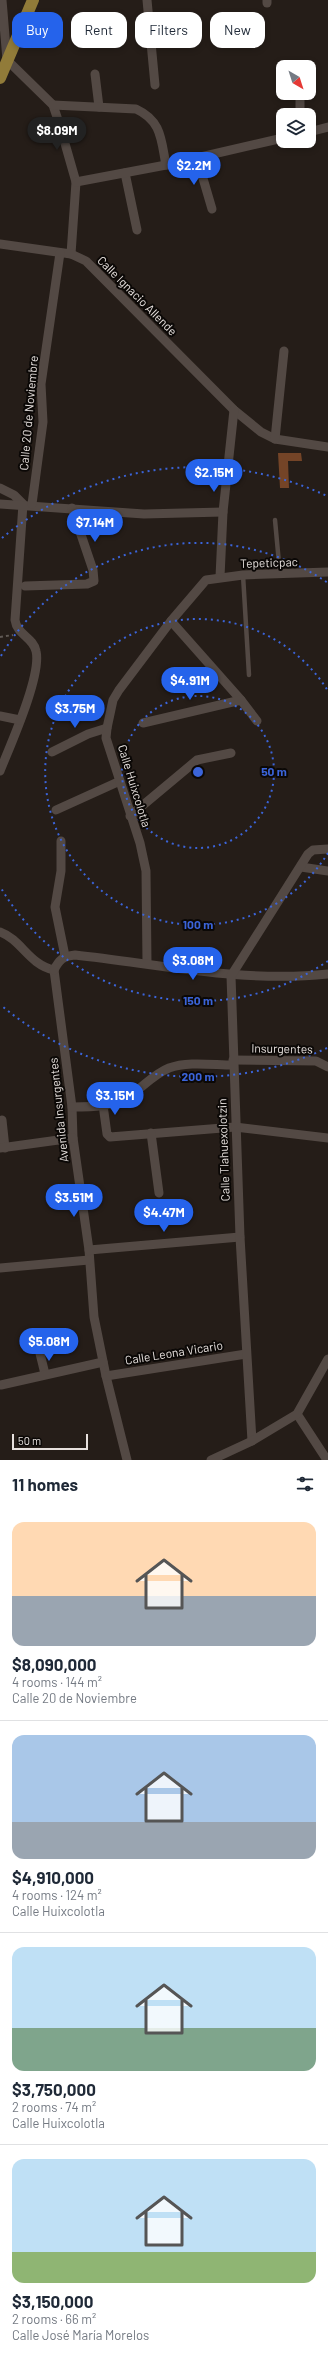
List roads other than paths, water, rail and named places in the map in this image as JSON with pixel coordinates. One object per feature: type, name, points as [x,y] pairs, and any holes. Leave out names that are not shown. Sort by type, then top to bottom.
[{"type":"main road","points":[[0,78],[33,0]]},
{"type":"street","points":[[2,0],[7,60],[53,105],[76,182],[71,254]]},
{"type":"street","points":[[147,0],[155,85]]},
{"type":"street","points":[[95,74],[99,107]]},
{"type":"street","points":[[53,105],[136,109],[148,114],[158,126],[166,165]]},
{"type":"street","points":[[316,130],[328,127]]},
{"type":"street","points":[[76,182],[166,165],[276,140]]},
{"type":"street","points":[[197,158],[212,209]]},
{"type":"street","points":[[125,173],[137,230]]},
{"type":"street","name":"Calle Ignacio Allende","points":[[0,244],[71,254],[86,261],[234,410],[261,432],[275,439]]},
{"type":"street","name":"Calle 20 de Noviembre","points":[[32,504],[43,422],[41,384],[60,253]]},
{"type":"street","points":[[284,351],[275,439],[328,447]]},
{"type":"street","points":[[220,577],[223,512],[234,410]]},
{"type":"street","points":[[0,488],[14,495],[23,504],[15,620],[20,632],[33,643],[37,652],[36,664],[20,720],[0,771]]},
{"type":"street","points":[[0,504],[32,504],[144,514],[223,512]]},
{"type":"street","points":[[25,586],[87,584],[94,581],[93,570],[72,508]]},
{"type":"street","name":"Tepeticpac","points":[[210,579],[243,575],[328,572]]},
{"type":"street","name":"Calle Huixcolotla","points":[[147,963],[146,871],[140,843],[106,738],[107,728],[113,700],[119,690],[170,621],[203,582],[210,579]]},
{"type":"street","points":[[170,621],[241,700],[257,721]]},
{"type":"street","points":[[143,723],[241,700]]},
{"type":"street","points":[[0,716],[20,720]]},
{"type":"street","points":[[52,752],[88,734],[107,728]]},
{"type":"street","points":[[130,816],[197,760],[230,753]]},
{"type":"street","points":[[56,810],[120,781]]},
{"type":"street","points":[[0,932],[6,934],[32,960],[42,967],[54,970],[65,956],[55,907],[61,871],[61,841]]},
{"type":"street","points":[[231,976],[313,850],[328,849]]},
{"type":"street","points":[[301,867],[328,871]]},
{"type":"street","points":[[65,956],[147,963],[231,976],[328,974]]},
{"type":"street","name":"Avenida Insurgentes","points":[[54,970],[72,1107],[73,1138],[89,1250],[94,1317],[106,1376],[128,1460]]},
{"type":"street","name":"Calle Tlahuexolotzin","points":[[231,976],[235,1127],[246,1354],[252,1441]]},
{"type":"street","name":"Insurgentes","points":[[72,1107],[103,1105],[130,1097],[161,1072],[170,1067],[181,1065],[316,1060],[328,1066]]},
{"type":"street","points":[[103,1105],[108,1136],[114,1137],[235,1127],[328,1138]]},
{"type":"street","points":[[2,1120],[3,1148],[73,1138]]},
{"type":"street","points":[[151,1133],[159,1193]]},
{"type":"street","points":[[89,1250],[240,1237]]},
{"type":"street","points":[[0,1268],[89,1260]]},
{"type":"street","points":[[35,1334],[45,1374]]},
{"type":"street","name":"Calle Leona Vicario","points":[[106,1376],[246,1354]]},
{"type":"street","points":[[211,1460],[252,1441],[297,1414],[328,1359]]},
{"type":"street","points":[[0,1386],[45,1374],[103,1362]]},
{"type":"street","points":[[297,1414],[327,1460]]},
{"type":"lane","points":[[274,520],[280,574]]},
{"type":"lane","points":[[243,575],[249,675]]}]
